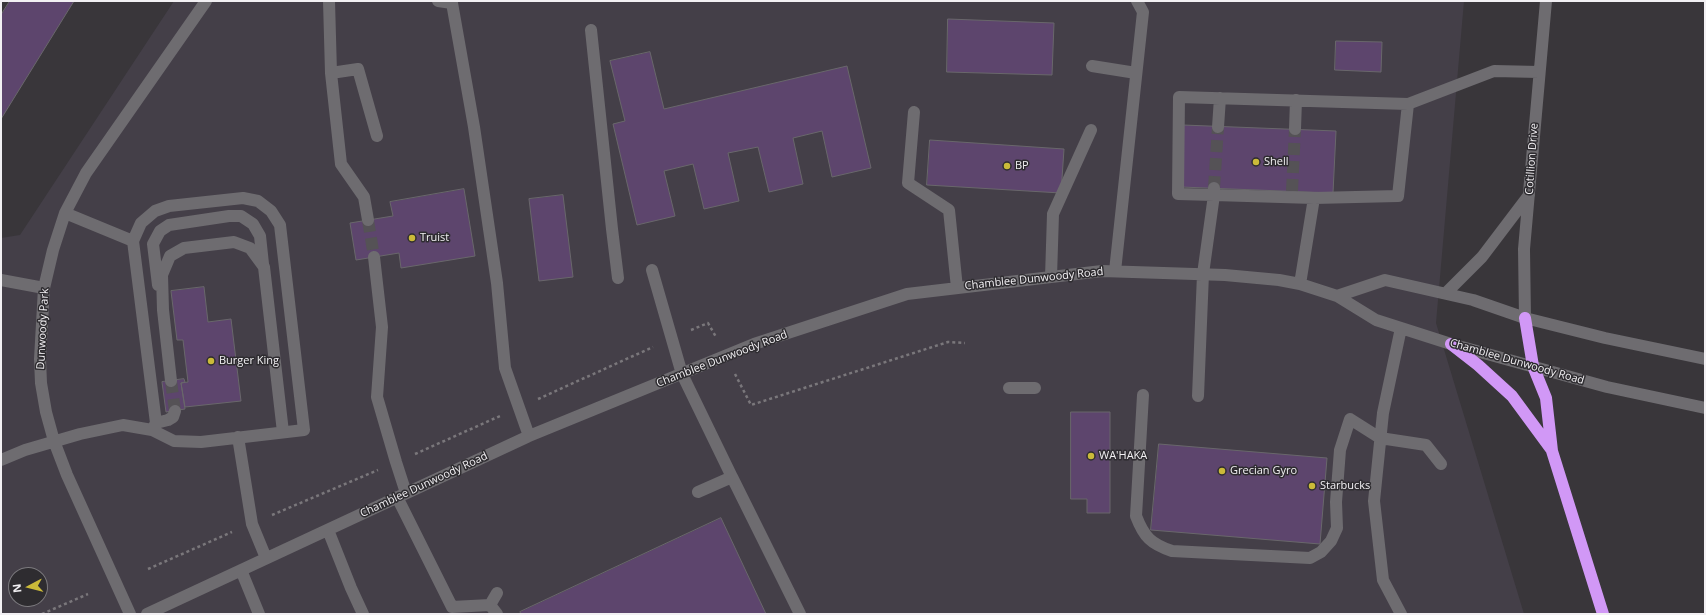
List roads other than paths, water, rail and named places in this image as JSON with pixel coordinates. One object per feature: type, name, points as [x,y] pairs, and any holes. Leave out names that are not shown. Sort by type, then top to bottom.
[{"type":"highway","points":[[1525,318],[1533,366],[1546,398],[1552,451],[1603,614]]},
{"type":"highway","points":[[1451,344],[1478,365],[1512,396],[1552,451]]},
{"type":"street","name":"Dunwoody Park","points":[[130,614],[67,475],[54,441],[46,412],[41,383],[41,320],[44,288],[53,250],[65,213],[86,173],[206,1]]},
{"type":"street","points":[[329,1],[331,73],[341,164],[364,197],[368,220]]},
{"type":"street","points":[[438,1],[452,3],[474,127],[497,283],[505,368],[529,436]]},
{"type":"street","points":[[1115,271],[1143,12],[1137,1]]},
{"type":"street","name":"Cotillion Drive","points":[[1525,318],[1524,249],[1546,1]]},
{"type":"street","points":[[591,30],[618,278]]},
{"type":"street","points":[[1092,66],[1136,73]]},
{"type":"street","points":[[331,73],[358,69],[377,136]]},
{"type":"street","points":[[1408,104],[1398,196],[1314,198],[1292,194],[1214,192],[1178,194],[1179,97],[1408,104],[1494,71],[1539,72]]},
{"type":"street","points":[[1218,126],[1220,98]]},
{"type":"street","points":[[1295,129],[1296,100]]},
{"type":"street","points":[[914,112],[908,183],[950,210],[957,288]]},
{"type":"street","points":[[1051,277],[1053,214],[1091,130]]},
{"type":"street","points":[[1198,396],[1203,274],[1214,192]]},
{"type":"street","points":[[1446,294],[1482,257],[1529,194]]},
{"type":"street","points":[[243,198],[258,201],[271,211],[280,224],[304,430],[201,442],[174,441],[154,426],[133,241],[141,223],[155,211],[169,206],[243,198]]},
{"type":"street","points":[[1300,284],[1314,198]]},
{"type":"street","points":[[65,213],[133,241]]},
{"type":"street","points":[[163,310],[155,272],[153,244],[160,231],[169,225],[229,216],[241,216],[253,224],[260,236],[283,432]]},
{"type":"street","points":[[171,381],[163,310],[162,275],[170,256],[184,248],[234,242],[250,248],[264,267]]},
{"type":"street","points":[[374,257],[382,327],[377,397],[396,462],[402,495],[452,607],[493,609],[497,593]]},
{"type":"street","points":[[652,270],[682,374],[800,614]]},
{"type":"street","name":"Chamblee Dunwoody Road","points":[[147,614],[529,436],[754,344],[907,294],[1102,271],[1203,274],[1279,280],[1300,284],[1337,296],[1376,320],[1451,344],[1607,387],[1705,408]]},
{"type":"street","points":[[1,280],[44,288]]},
{"type":"street","points":[[1337,296],[1385,280],[1473,300],[1525,318],[1605,338],[1704,358]]},
{"type":"street","points":[[1401,328],[1383,413],[1374,501],[1383,580],[1401,614]]},
{"type":"street","points":[[1009,388],[1035,388]]},
{"type":"street","points":[[1143,396],[1136,516],[1140,529],[1155,545],[1172,551],[1310,558],[1321,552],[1331,541],[1337,528],[1336,502],[1340,450],[1350,419],[1380,438],[1426,445],[1441,464]]},
{"type":"street","points":[[1,460],[26,450],[80,434],[123,425],[154,426],[173,417],[175,410]]},
{"type":"street","points":[[238,437],[252,524],[266,558]]},
{"type":"street","points":[[698,492],[732,477]]},
{"type":"street","points":[[328,530],[363,614]]},
{"type":"street","points":[[241,570],[259,614]]},
{"type":"tunnel","points":[[1214,188],[1218,127]]},
{"type":"tunnel","points":[[1292,191],[1295,129]]},
{"type":"tunnel","points":[[368,220],[374,257]]},
{"type":"tunnel","points":[[171,381],[175,411]]},
{"type":"place","name":"Shell","points":[[1256,162]]},
{"type":"place","name":"BP","points":[[1007,166]]},
{"type":"place","name":"Truist","points":[[412,238]]},
{"type":"place","name":"Burger King","points":[[211,361]]},
{"type":"place","name":"WA'HAKA","points":[[1091,456]]},
{"type":"place","name":"Grecian Gyro","points":[[1222,471]]},
{"type":"place","name":"Starbucks","points":[[1312,486]]}]
